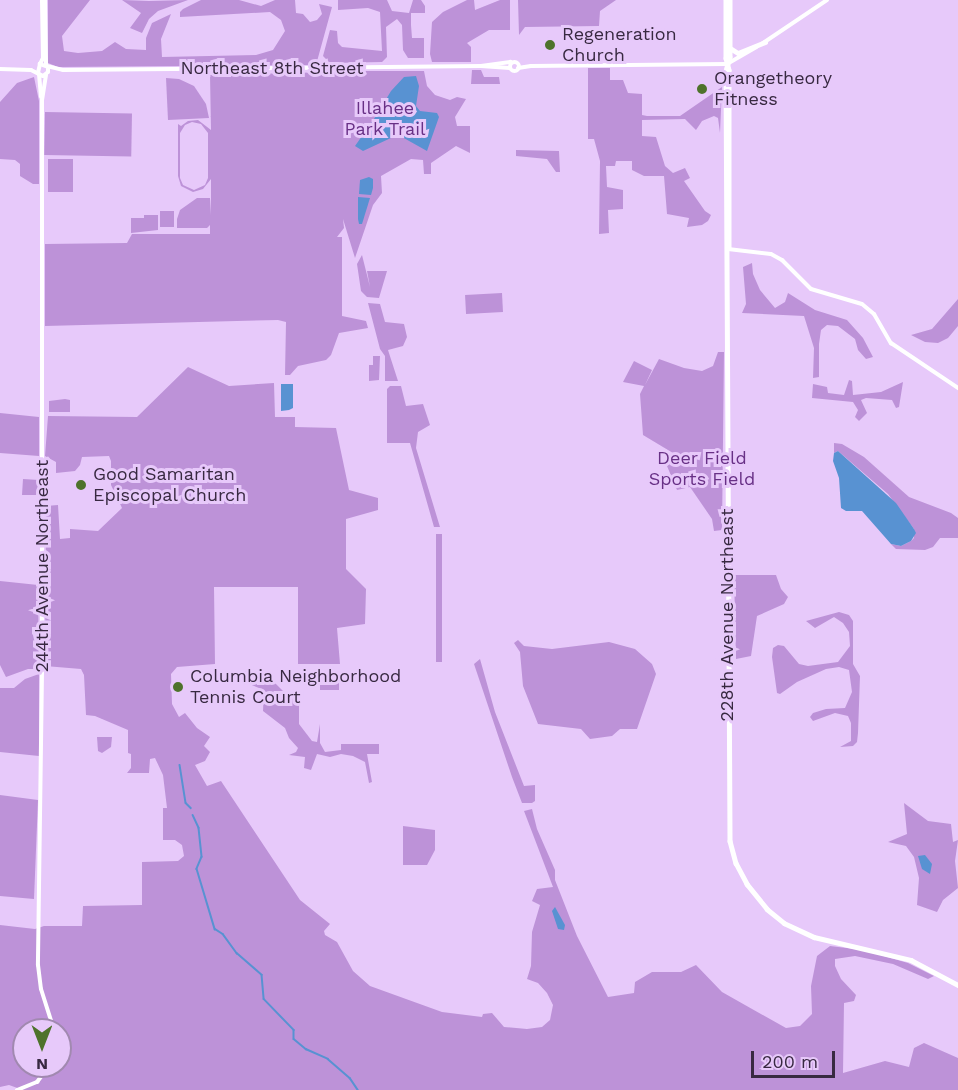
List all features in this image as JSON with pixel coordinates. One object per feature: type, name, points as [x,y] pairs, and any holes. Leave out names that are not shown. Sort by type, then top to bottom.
[{"type":"main road","name":"228th Avenue Northeast","points":[[728,0],[730,17],[730,47],[727,64],[729,70],[730,158],[728,249]]},
{"type":"main road","name":"228th Avenue Northeast","points":[[728,0],[726,138],[728,818],[730,841],[740,872],[767,909],[802,932],[830,942],[903,957],[958,985]]},
{"type":"main road","points":[[730,47],[738,53],[765,42]]},
{"type":"main road","points":[[726,138],[729,141],[730,158]]},
{"type":"main road","points":[[727,222],[730,208]]},
{"type":"street","points":[[0,69],[39,65],[43,58],[44,0]]},
{"type":"street","points":[[44,0],[47,66]]},
{"type":"street","points":[[511,65],[727,64],[765,42],[827,0]]},
{"type":"street","name":"Northeast 8th Street","points":[[39,65],[63,70]]},
{"type":"street","name":"244th Avenue Northeast","points":[[39,65],[42,100],[42,690],[38,965],[41,989],[50,1018]]},
{"type":"street","points":[[511,65],[514,70],[518,66]]},
{"type":"street","name":"Northeast 8th Street","points":[[46,74],[63,70],[511,65]]},
{"type":"street","name":"244th Avenue Northeast","points":[[42,100],[47,66]]},
{"type":"street","points":[[16,69],[46,74]]},
{"type":"street","points":[[728,249],[765,252],[782,260],[811,289],[868,308],[891,343],[958,388]]},
{"type":"street","points":[[17,1090],[37,1082],[40,1078]]},
{"type":"green space","points":[[48,0],[90,0],[62,36],[64,51],[78,53],[102,51],[115,42],[126,49],[146,50],[146,38],[152,23],[171,14],[161,39],[162,57],[256,55],[273,50],[285,31],[281,20],[270,12],[180,17],[183,9],[201,0],[239,0],[261,6],[275,0],[295,0],[296,13],[303,14],[310,22],[317,20],[322,14],[319,4],[332,7],[316,65],[58,67],[48,63]]},
{"type":"green space","points":[[122,0],[188,0],[158,11],[149,19],[142,33],[130,28],[141,13]]},
{"type":"green space","points":[[338,0],[387,0],[392,11],[409,13],[413,0],[421,0],[425,6],[425,13],[411,13],[411,25],[412,38],[424,38],[424,58],[408,58],[403,50],[402,25],[397,19],[386,27],[387,57],[382,62],[330,63],[323,56],[330,30],[337,31],[338,43],[342,47],[382,51],[380,12],[368,8],[338,10]]},
{"type":"green space","points":[[467,0],[474,0],[475,10],[500,0],[510,0],[510,30],[489,30],[467,43],[471,47],[471,62],[432,62],[430,54],[432,22],[443,12]]},
{"type":"green space","points":[[518,0],[616,0],[600,11],[599,26],[525,27],[519,35]]},
{"type":"green space","points":[[588,68],[610,68],[610,80],[623,80],[628,93],[642,94],[642,115],[647,116],[680,116],[722,87],[720,133],[718,118],[714,116],[702,121],[696,130],[685,119],[642,120],[642,136],[656,137],[665,166],[673,173],[685,168],[690,178],[684,181],[705,211],[711,215],[708,221],[702,225],[687,227],[689,218],[667,214],[664,176],[644,176],[632,170],[632,161],[616,161],[615,166],[606,166],[607,187],[623,190],[623,209],[608,210],[609,233],[599,234],[600,161],[594,139],[588,139]]},
{"type":"green space","points":[[472,70],[481,70],[484,77],[499,77],[500,84],[471,84]]},
{"type":"green space","name":"Illahee Park Trail","points":[[424,71],[427,86],[435,95],[450,100],[457,97],[466,99],[455,117],[457,126],[470,126],[470,153],[456,146],[431,163],[431,174],[424,174],[423,160],[411,159],[381,176],[382,193],[373,205],[355,258],[343,219],[344,228],[337,237],[342,237],[342,316],[366,321],[368,328],[339,333],[331,355],[326,360],[298,366],[290,375],[285,375],[286,322],[278,320],[45,326],[45,244],[127,243],[132,234],[210,234],[210,225],[207,228],[177,228],[177,219],[180,210],[197,198],[210,198],[211,215],[211,179],[203,189],[193,192],[181,186],[178,176],[178,124],[181,126],[188,121],[198,120],[211,130],[210,75]],"holes":[[[192,122],[201,124],[208,133],[208,178],[205,185],[194,190],[183,185],[180,178],[180,133],[185,125]]]},
{"type":"green space","points":[[34,77],[39,101],[39,184],[33,184],[20,176],[20,164],[15,160],[0,159],[0,102],[17,83]]},
{"type":"green space","points":[[166,78],[179,79],[194,86],[206,104],[209,118],[168,120]]},
{"type":"green space","points":[[45,112],[132,114],[131,157],[44,155]]},
{"type":"green space","points":[[516,150],[559,151],[560,172],[556,172],[547,159],[516,156]]},
{"type":"green space","points":[[48,159],[73,159],[73,192],[48,192]]},
{"type":"green space","points":[[160,211],[174,211],[174,227],[160,227]]},
{"type":"green space","points":[[144,215],[158,215],[158,230],[131,233],[131,218],[144,218]]},
{"type":"green space","points":[[362,255],[370,287],[367,271],[387,271],[379,298],[367,297],[361,291],[357,264]]},
{"type":"green space","points":[[752,263],[753,274],[760,290],[775,308],[785,302],[788,293],[815,310],[847,320],[863,338],[873,357],[866,359],[858,350],[855,339],[838,326],[827,325],[821,330],[819,377],[813,378],[814,348],[804,316],[742,313],[746,304],[743,267]]},
{"type":"green space","points":[[502,293],[503,312],[466,314],[465,295]]},
{"type":"green space","points":[[958,299],[958,326],[948,338],[938,343],[925,342],[911,335],[932,329]]},
{"type":"green space","points":[[368,303],[380,304],[385,322],[404,324],[407,337],[403,346],[388,350],[398,381],[385,381],[385,356],[380,349]]},
{"type":"green space","name":"Deer Field Sports Field","points":[[718,352],[724,352],[722,530],[714,531],[712,519],[690,487],[677,490],[667,466],[678,456],[643,435],[640,394],[644,386],[623,382],[634,361],[652,370],[645,385],[659,359],[684,368],[702,371],[713,366]]},
{"type":"green space","points":[[373,356],[380,356],[379,380],[369,381],[369,365],[373,365]]},
{"type":"green space","points":[[188,367],[229,386],[274,383],[275,417],[295,417],[295,427],[336,428],[349,490],[378,498],[378,510],[346,519],[346,569],[366,589],[365,624],[337,628],[340,664],[298,664],[298,587],[214,587],[215,664],[177,667],[171,674],[172,704],[179,717],[185,713],[197,728],[210,737],[204,746],[210,752],[205,761],[195,765],[207,786],[221,781],[300,900],[330,924],[324,931],[325,935],[337,942],[353,971],[370,986],[442,1012],[482,1017],[483,1014],[492,1013],[504,1027],[527,1029],[542,1027],[550,1020],[553,1005],[547,993],[538,983],[527,979],[531,966],[532,932],[540,905],[532,901],[537,889],[553,887],[524,811],[532,809],[537,829],[555,870],[555,880],[577,936],[608,997],[634,993],[635,982],[652,972],[681,972],[696,965],[722,992],[786,1028],[800,1026],[812,1014],[811,986],[817,956],[830,946],[863,950],[908,963],[934,976],[928,979],[893,964],[855,956],[835,959],[835,966],[841,979],[856,995],[854,1001],[844,1003],[843,1073],[885,1061],[909,1067],[914,1048],[924,1043],[958,1058],[958,1090],[23,1090],[9,1085],[0,1087],[0,925],[35,929],[44,926],[82,926],[83,906],[142,905],[142,862],[178,861],[184,856],[182,845],[175,840],[163,840],[163,808],[167,808],[163,775],[155,758],[150,759],[149,773],[127,773],[131,768],[131,754],[128,753],[128,730],[95,716],[86,715],[84,675],[81,669],[45,666],[46,506],[58,505],[60,539],[70,538],[70,529],[98,531],[122,508],[111,485],[109,456],[82,457],[75,471],[56,473],[56,462],[45,456],[48,416],[137,417]]},
{"type":"green space","points":[[849,380],[852,381],[853,395],[881,392],[903,382],[899,407],[896,408],[892,400],[866,398],[861,400],[867,413],[859,421],[855,417],[858,410],[853,402],[812,398],[813,384],[827,387],[828,393],[844,395]]},
{"type":"green space","points":[[390,386],[401,386],[406,406],[423,404],[430,425],[418,432],[416,448],[440,527],[434,527],[410,443],[387,443],[387,389]]},
{"type":"green space","points":[[70,400],[70,412],[49,412],[49,401]]},
{"type":"green space","points":[[0,413],[39,417],[39,456],[0,453]]},
{"type":"green space","points":[[834,443],[842,444],[864,457],[909,497],[951,513],[958,518],[958,538],[940,538],[933,547],[925,550],[896,549],[891,544],[901,546],[911,541],[914,538],[914,529],[888,494],[838,451],[834,453]]},
{"type":"green space","points":[[23,479],[39,480],[36,495],[22,495]]},
{"type":"green space","points":[[436,534],[442,534],[442,662],[436,662]]},
{"type":"green space","points":[[734,575],[776,575],[781,589],[788,597],[784,604],[757,616],[751,656],[736,659]]},
{"type":"green space","points":[[0,581],[38,585],[39,669],[28,669],[6,677],[0,665]]},
{"type":"green space","points":[[839,612],[849,615],[853,621],[853,664],[860,676],[857,742],[853,746],[840,747],[851,741],[851,723],[848,716],[835,713],[813,721],[810,717],[813,713],[826,709],[845,708],[852,692],[849,670],[839,667],[826,669],[797,682],[780,694],[777,693],[772,657],[773,648],[778,645],[784,646],[799,664],[808,666],[838,662],[850,646],[849,632],[843,623],[834,617],[815,628],[806,621]]},
{"type":"green space","points":[[518,640],[524,646],[552,649],[609,642],[635,649],[652,664],[656,674],[637,729],[620,729],[612,736],[590,739],[581,729],[538,724],[523,686],[520,652],[514,643]]},
{"type":"green space","points":[[480,659],[495,712],[524,786],[535,785],[535,801],[532,803],[522,803],[512,777],[474,664]]},
{"type":"green space","points":[[271,671],[272,680],[283,691],[299,691],[299,724],[312,741],[317,742],[320,724],[320,743],[325,752],[341,750],[341,744],[379,744],[379,754],[367,754],[372,782],[369,783],[365,762],[353,756],[341,754],[330,757],[317,754],[311,770],[304,768],[305,757],[289,755],[296,752],[298,748],[289,738],[285,728],[263,711],[264,690],[230,676],[201,675],[203,672]]},
{"type":"green space","points":[[39,674],[39,756],[0,752],[0,688],[14,688],[25,679]]},
{"type":"green space","points":[[320,682],[339,682],[339,690],[320,690]]},
{"type":"green space","points":[[97,737],[112,737],[111,747],[102,753],[98,751]]},
{"type":"green space","points":[[0,795],[38,800],[34,899],[0,896]]},
{"type":"green space","points":[[904,803],[928,821],[951,824],[953,842],[958,840],[955,861],[958,888],[943,900],[937,912],[917,905],[919,878],[914,857],[906,846],[888,842],[907,834]]},
{"type":"green space","points":[[403,826],[435,830],[435,850],[427,865],[403,865]]},
{"type":"water","points":[[416,76],[419,86],[416,106],[420,111],[437,113],[439,117],[427,151],[402,137],[393,137],[363,151],[355,146],[376,116],[386,110],[385,101],[391,91],[404,77]]},
{"type":"water","points":[[369,177],[373,179],[371,195],[359,194],[360,180]]},
{"type":"water","points":[[358,197],[370,198],[362,224],[359,224],[358,219]]},
{"type":"water","points":[[281,384],[293,384],[293,408],[289,410],[281,411]]},
{"type":"water","points":[[838,451],[896,503],[916,533],[911,541],[901,546],[891,544],[862,511],[846,511],[841,508],[839,478],[833,461],[834,453]]},
{"type":"water","points":[[925,855],[932,864],[930,874],[922,869],[918,856]]},
{"type":"water","points":[[555,907],[565,925],[564,930],[558,929],[552,911]]},
{"type":"waterway","points":[[180,765],[186,803],[191,808]]},
{"type":"waterway","points":[[193,815],[199,828],[202,857],[197,869],[215,929],[223,934],[237,953],[262,975],[264,999],[294,1030],[294,1039],[306,1049],[328,1059],[350,1078],[358,1090]]},
{"type":"place","name":"Regeneration Church","points":[[550,45]]},
{"type":"place","name":"Orangetheory Fitness","points":[[702,89]]},
{"type":"place","name":"Good Samaritan Episcopal Church","points":[[81,485]]},
{"type":"place","name":"Columbia Neighborhood Tennis Court","points":[[178,687]]}]
